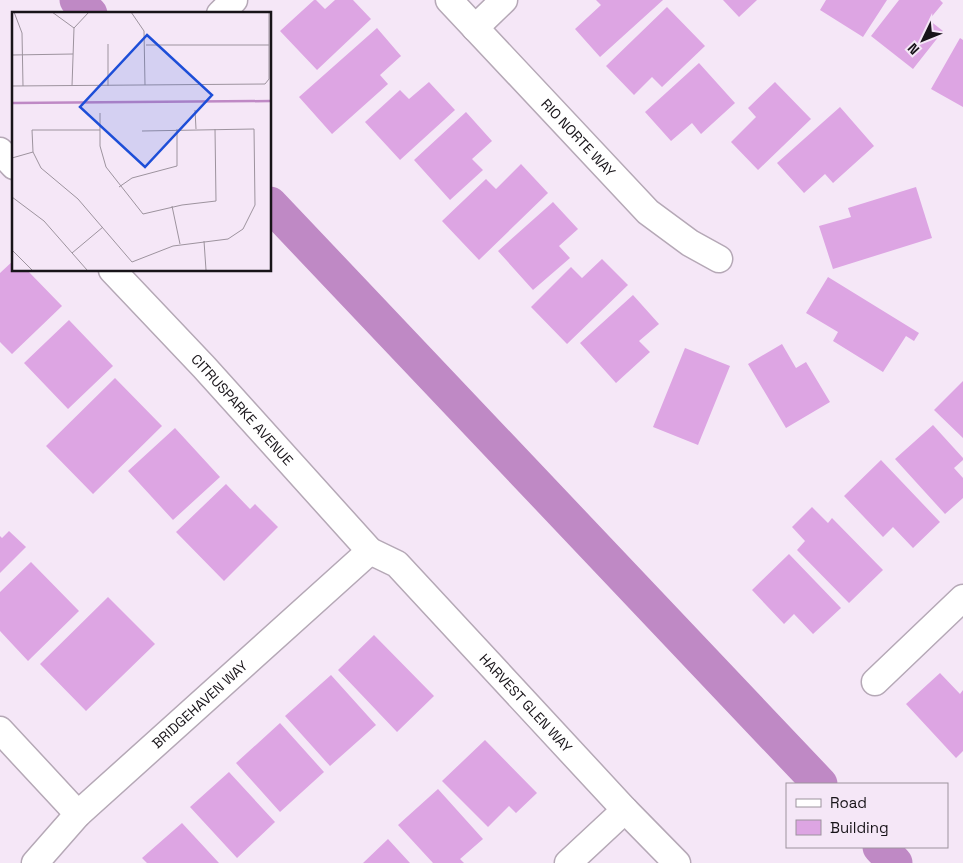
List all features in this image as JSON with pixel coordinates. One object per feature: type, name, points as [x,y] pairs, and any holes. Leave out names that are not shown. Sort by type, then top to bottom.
[{"type":"street","points":[[222,12],[234,0]]},
{"type":"street","name":"RIO NORTE WAY","points":[[449,0],[648,212],[690,243],[719,259]]},
{"type":"street","points":[[475,28],[504,0]]},
{"type":"street","points":[[0,151],[12,164]]},
{"type":"street","name":"CITRUSPARKE AVENUE","points":[[113,271],[204,367],[370,551]]},
{"type":"street","name":"HARVEST GLEN WAY","points":[[370,551],[397,564],[677,863]]},
{"type":"street","name":"BRIDGEHAVEN WAY","points":[[35,863],[78,814],[370,551]]},
{"type":"street","points":[[876,682],[963,598]]},
{"type":"street","points":[[0,730],[78,814]]},
{"type":"street","points":[[568,863],[626,810]]},
{"type":"building","points":[[314,0],[325,9],[335,0],[353,0],[371,19],[317,70],[280,31]]},
{"type":"building","points":[[596,0],[663,0],[600,57],[575,29],[601,5]]},
{"type":"building","points":[[723,0],[757,0],[739,17]]},
{"type":"building","points":[[826,0],[887,0],[863,37],[820,10]]},
{"type":"building","points":[[899,0],[940,0],[943,3],[929,20],[943,31],[913,69],[871,36]]},
{"type":"building","points":[[667,7],[705,46],[662,87],[652,77],[634,95],[606,66]]},
{"type":"building","points":[[377,28],[401,56],[380,75],[388,84],[332,134],[299,97]]},
{"type":"building","points":[[960,38],[963,40],[963,107],[931,89]]},
{"type":"building","points":[[699,63],[735,103],[701,134],[692,123],[671,141],[645,112]]},
{"type":"building","points":[[429,82],[455,110],[400,160],[365,122],[400,90],[409,99]]},
{"type":"building","points":[[775,82],[811,119],[758,170],[731,142],[756,117],[748,108]]},
{"type":"building","points":[[840,107],[874,146],[833,183],[825,174],[804,193],[777,163]]},
{"type":"building","points":[[466,112],[492,141],[472,159],[483,170],[450,200],[414,160]]},
{"type":"building","points":[[521,164],[548,193],[479,260],[442,221],[486,179],[496,189]]},
{"type":"building","points":[[916,187],[932,238],[833,269],[819,226],[851,217],[848,208]]},
{"type":"building","points":[[553,202],[578,229],[559,246],[570,258],[533,290],[498,251]]},
{"type":"building","points":[[602,259],[628,285],[567,344],[531,307],[571,267],[582,278]]},
{"type":"building","points":[[12,262],[12,271],[28,271],[62,306],[12,354],[0,342],[0,273]]},
{"type":"building","points":[[828,277],[919,333],[914,341],[906,336],[883,372],[833,341],[838,332],[806,313]]},
{"type":"building","points":[[633,295],[659,324],[639,341],[650,352],[616,383],[580,343]]},
{"type":"building","points":[[69,320],[113,366],[68,409],[24,363]]},
{"type":"building","points":[[782,344],[796,368],[806,362],[830,402],[786,428],[748,364]]},
{"type":"building","points":[[685,348],[730,366],[698,445],[653,427]]},
{"type":"building","points":[[115,378],[162,426],[93,494],[46,446]]},
{"type":"building","points":[[963,381],[963,438],[934,410]]},
{"type":"building","points":[[933,425],[963,458],[954,468],[963,478],[963,498],[945,514],[895,459]]},
{"type":"building","points":[[175,428],[220,477],[173,520],[128,471]]},
{"type":"building","points":[[881,460],[940,522],[913,548],[893,527],[883,537],[844,496]]},
{"type":"building","points":[[226,484],[250,509],[255,504],[278,527],[224,581],[176,532]]},
{"type":"building","points":[[812,507],[828,523],[832,518],[883,570],[849,603],[797,550],[805,541],[792,527]]},
{"type":"building","points":[[9,531],[26,547],[0,573],[0,536],[2,538]]},
{"type":"building","points":[[789,554],[841,608],[813,634],[794,614],[784,624],[752,590]]},
{"type":"building","points":[[31,562],[79,611],[28,661],[0,631],[0,592]]},
{"type":"building","points":[[108,597],[155,644],[86,711],[40,664]]},
{"type":"building","points":[[374,635],[434,696],[397,732],[338,670]]},
{"type":"building","points":[[940,673],[960,694],[963,690],[963,751],[956,758],[906,704]]},
{"type":"building","points":[[331,675],[376,725],[330,766],[285,716]]},
{"type":"building","points":[[280,723],[324,772],[280,812],[236,763]]},
{"type":"building","points":[[485,740],[537,793],[516,813],[509,806],[488,827],[442,781]]},
{"type":"building","points":[[229,772],[275,822],[237,858],[190,807]]},
{"type":"building","points":[[438,789],[483,839],[460,859],[464,863],[433,863],[398,825]]},
{"type":"building","points":[[182,823],[219,863],[147,863],[142,858]]},
{"type":"building","points":[[388,839],[410,863],[363,863]]},
{"type":"waterway","points":[[77,0],[88,12]]},
{"type":"waterway","points":[[271,205],[819,783]]},
{"type":"waterway","points":[[881,848],[895,863]]}]
